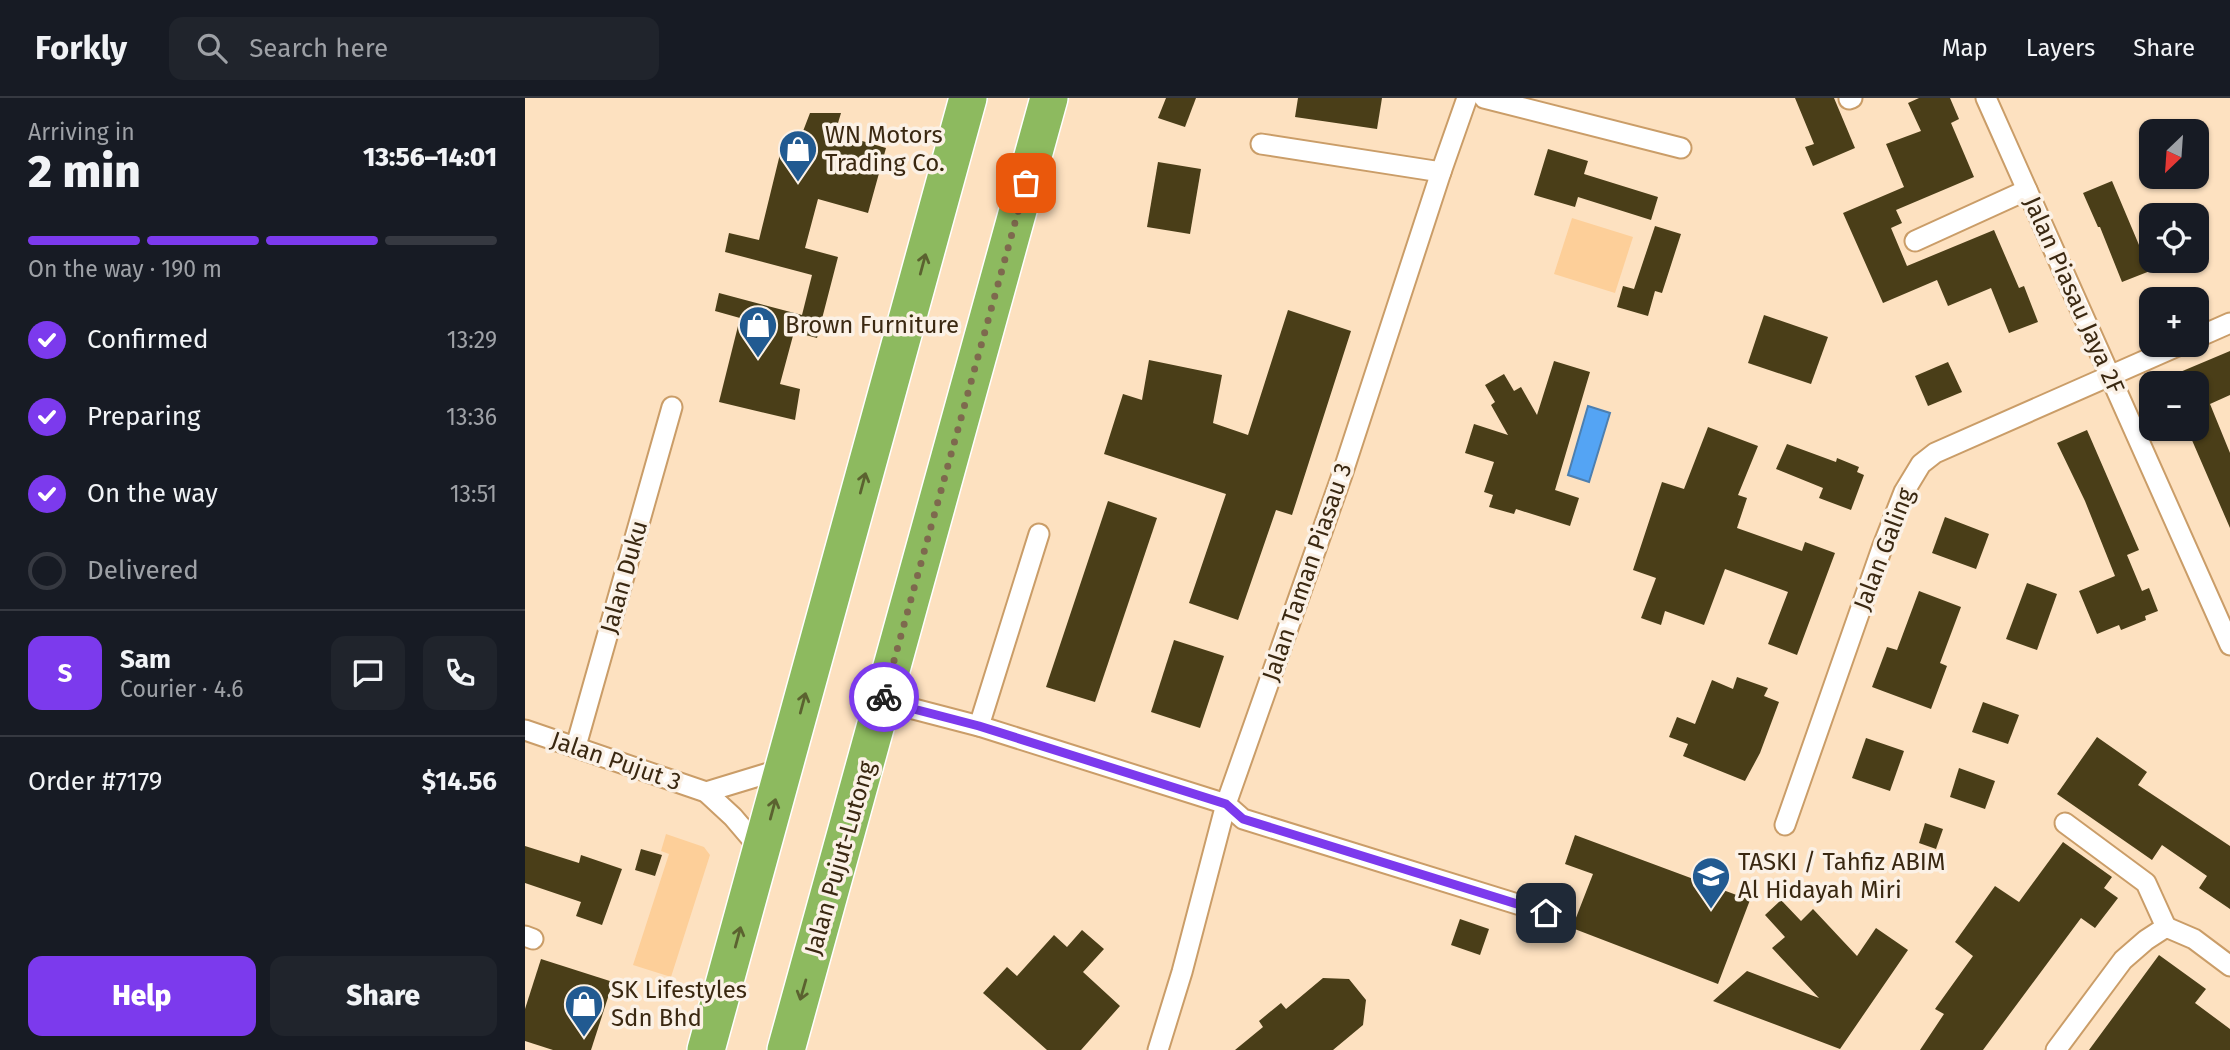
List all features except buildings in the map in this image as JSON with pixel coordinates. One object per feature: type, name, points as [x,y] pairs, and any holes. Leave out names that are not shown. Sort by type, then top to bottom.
[{"type":"highway","points":[[706,1050],[968,98]]},
{"type":"highway","name":"Jalan Pujut-Lutong","points":[[786,1050],[1049,98]]},
{"type":"street","name":"Jalan Taman Piasau 3","points":[[1158,1050],[1182,972],[1226,804],[1342,475],[1467,98]]},
{"type":"street","points":[[1484,98],[1681,148]]},
{"type":"street","name":"Jalan Piasau Jaya 2F","points":[[1986,98],[2230,645]]},
{"type":"street","points":[[1261,144],[1441,172]]},
{"type":"street","points":[[1915,241],[2027,190]]},
{"type":"street","points":[[2209,332],[2230,323]]},
{"type":"street","name":"Jalan Galing","points":[[1784,825],[1882,548],[1905,492],[1921,464],[1935,453],[2152,357]]},
{"type":"street","name":"Jalan Duku","points":[[576,746],[672,407]]},
{"type":"street","points":[[979,726],[1039,534]]},
{"type":"street","points":[[883,701],[979,726],[1226,804],[1243,819],[1546,913]]},
{"type":"street","name":"Jalan Pujut 3","points":[[525,730],[706,792],[762,850]]},
{"type":"street","name":"Jalan Pujut 3","points":[[706,792],[785,768]]},
{"type":"street","points":[[2065,823],[2146,883],[2167,927],[2194,939],[2230,966]]},
{"type":"street","points":[[2056,1050],[2123,961],[2145,940],[2167,927]]},
{"type":"shaded area","points":[[1572,218],[1633,237],[1615,293],[1554,274]]},
{"type":"shaded area","points":[[666,834],[704,847],[710,855],[671,977],[633,965],[669,854],[661,851]]},
{"type":"water","points":[[1588,406],[1610,413],[1589,482],[1568,475]]},
{"type":"way so far","points":[[884,697],[1026,183]]},
{"type":"place","name":"WN Motors Trading Co.","points":[[798,183]]},
{"type":"place","name":"Brown Furniture","points":[[758,359]]},
{"type":"place","name":"TASKI / Tahfiz ABIM Al Hidayah Miri","points":[[1711,910]]},
{"type":"place","name":"SK Lifestyles Sdn Bhd","points":[[584,1038]]},
{"type":"route","points":[[884,697],[883,701],[979,726],[1226,804],[1243,819],[1546,913]]}]
